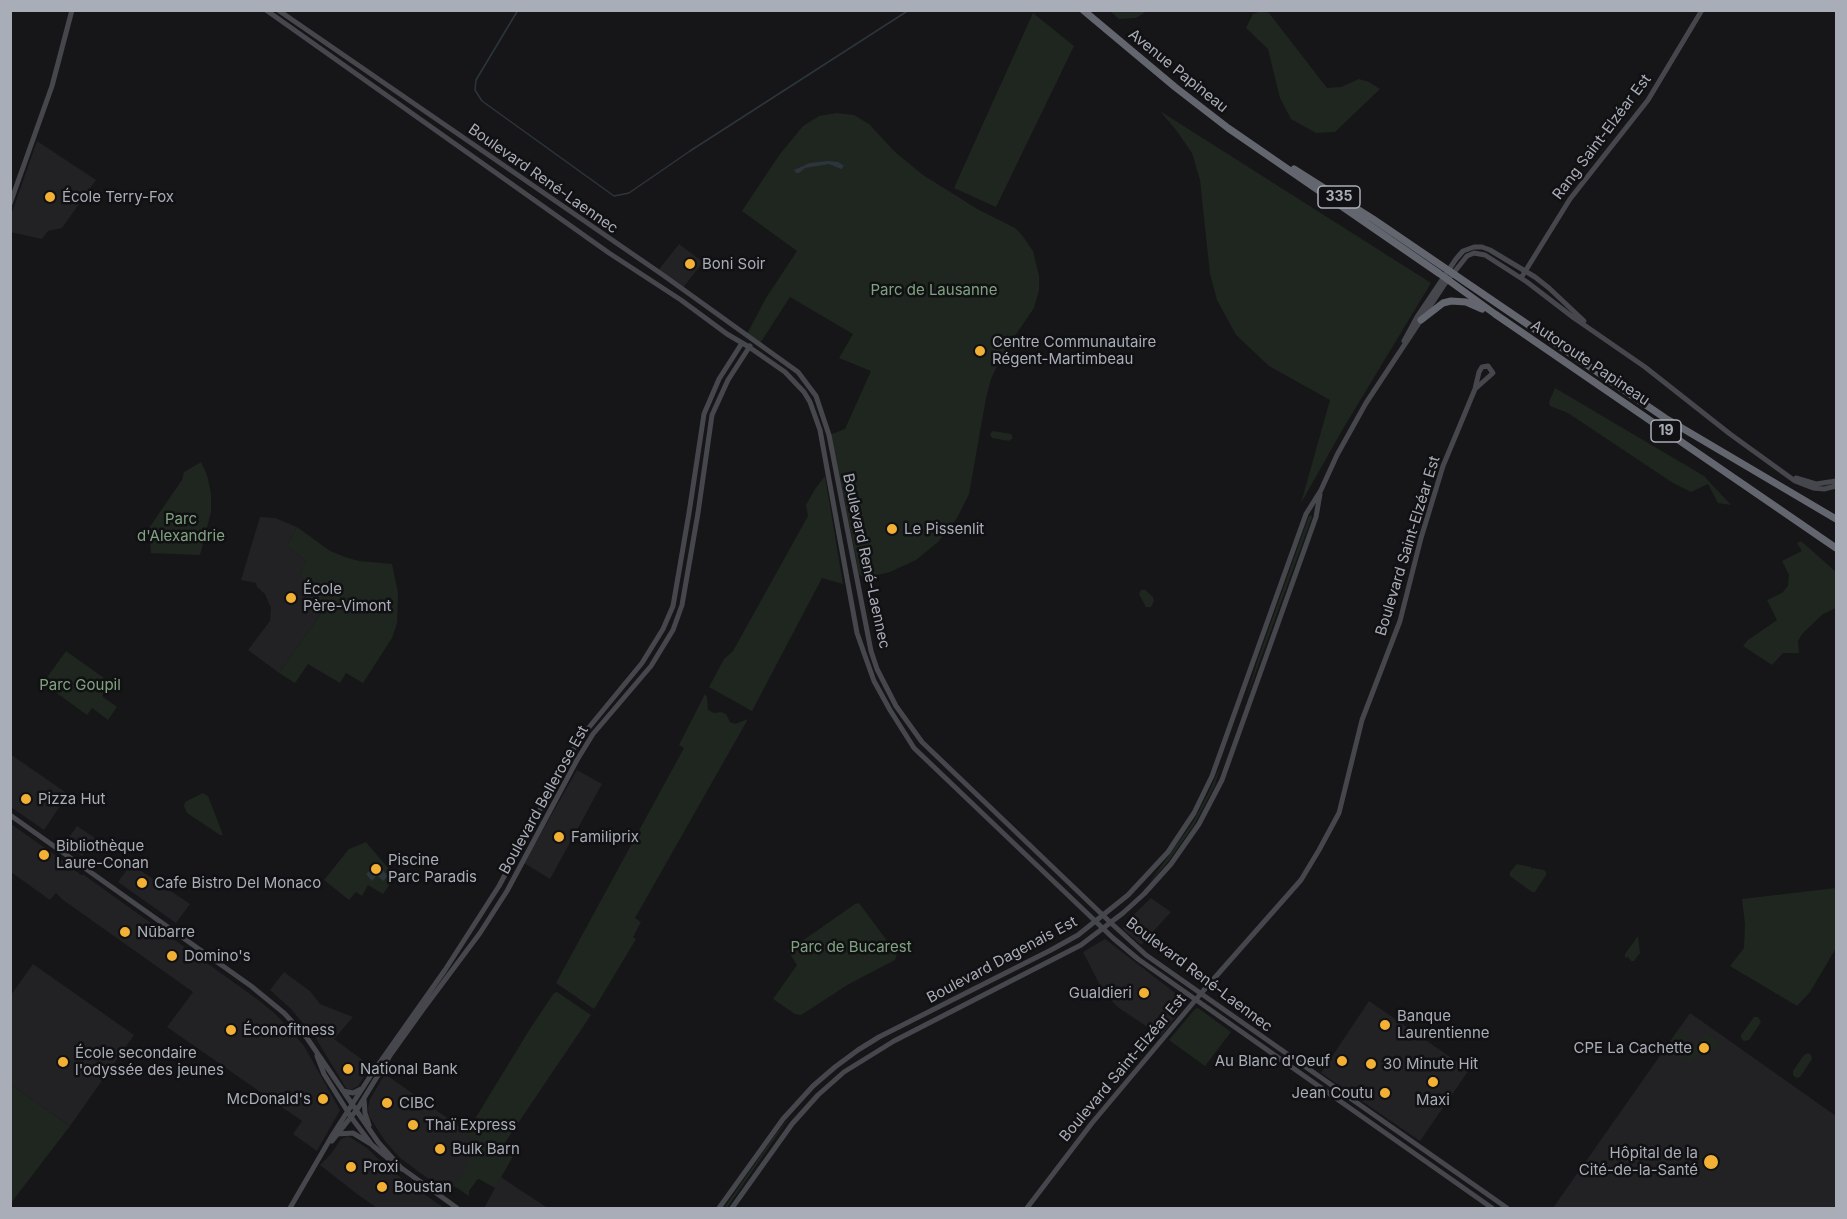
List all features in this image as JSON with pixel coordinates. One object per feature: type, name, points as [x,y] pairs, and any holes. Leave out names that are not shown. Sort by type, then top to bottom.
[{"type":"highway","name":"Avenue Papineau","points":[[1083,10],[1228,128],[1326,189],[1448,275]]},
{"type":"highway","name":"Autoroute Papineau","points":[[1448,275],[1495,314],[1836,548]]},
{"type":"highway","name":"Autoroute Papineau","points":[[1448,275],[1675,424],[1836,519]]},
{"type":"highway","points":[[1422,320],[1443,303],[1454,300],[1467,302],[1495,314]]},
{"type":"street","points":[[10,204],[52,86],[72,10]]},
{"type":"street","name":"Boulevard René-Laennec","points":[[266,10],[609,253],[785,372],[796,382],[815,413],[820,430],[857,633],[874,681],[915,748],[1096,922],[1138,959],[1492,1209]]},
{"type":"street","name":"Boulevard René-Laennec","points":[[278,10],[798,372],[816,396],[829,435],[868,639],[878,669],[896,705],[930,750],[1103,916],[1148,956],[1507,1209]]},
{"type":"street","name":"Rang Saint-Elzéar Est","points":[[1521,278],[1570,199],[1648,100],[1702,10]]},
{"type":"street","points":[[1448,275],[1463,251],[1476,246],[1490,250],[1545,285],[1596,332],[1795,481],[1820,489],[1836,484]]},
{"type":"street","points":[[1448,275],[1465,258],[1477,253],[1488,256],[1596,332]]},
{"type":"street","name":"Boulevard Dagenais Est","points":[[719,1209],[790,1111],[813,1086],[844,1060],[879,1038],[1057,947],[1096,922],[1134,890],[1160,861],[1185,828],[1203,796],[1227,738],[1306,514],[1321,490],[1355,422],[1422,320],[1448,275]]},
{"type":"street","name":"Boulevard Dagenais Est","points":[[1394,361],[1417,317],[1448,275]]},
{"type":"street","name":"Boulevard Bellerose Est","points":[[354,1108],[362,1089],[445,970],[499,886],[570,754],[585,731],[642,663],[663,629],[673,606],[704,414],[719,379],[746,336]]},
{"type":"street","name":"Boulevard Bellerose Est","points":[[349,1115],[364,1097],[391,1054],[452,968],[480,933],[507,891],[593,734],[651,666],[673,630],[682,605],[712,415],[728,380],[753,341]]},
{"type":"street","name":"Boulevard Saint-Elzéar Est","points":[[1027,1209],[1092,1123],[1301,880],[1339,813],[1362,720],[1400,621],[1421,538],[1443,466],[1475,389]]},
{"type":"street","name":"Boulevard Dagenais Est","points":[[732,1209],[792,1124],[844,1072],[894,1041],[1065,954],[1104,929],[1143,894],[1171,864],[1193,834],[1214,796],[1240,732],[1316,517],[1321,490]]},
{"type":"street","points":[[10,815],[259,992],[286,1015],[312,1046],[388,1155],[402,1169]]},
{"type":"street","points":[[312,1046],[324,1074],[349,1115],[372,1145]]},
{"type":"street","points":[[343,1091],[353,1093],[362,1089]]},
{"type":"street","points":[[364,1097],[366,1117],[371,1132]]},
{"type":"street","points":[[328,1144],[338,1134],[349,1115]]},
{"type":"street","points":[[290,1209],[328,1144],[349,1115]]},
{"type":"street","points":[[338,1134],[353,1133],[457,1209]]},
{"type":"shaded area","name":"École Terry-Fox","points":[[37,141],[96,180],[62,228],[48,231],[42,239],[10,232],[11,215]]},
{"type":"shaded area","points":[[838,162],[844,166],[841,169],[829,164],[805,168],[799,173],[794,170],[810,163]]},
{"type":"shaded area","points":[[679,244],[703,262],[682,289],[657,272]]},
{"type":"shaded area","name":"École Père-Vimont","points":[[260,517],[275,518],[297,527],[287,546],[306,561],[300,574],[322,612],[279,673],[248,650],[270,621],[271,608],[265,594],[256,583],[241,580]]},
{"type":"shaded area","points":[[10,754],[68,794],[44,830],[11,807]]},
{"type":"shaded area","points":[[577,770],[602,784],[550,879],[524,863]]},
{"type":"shaded area","points":[[11,824],[257,999],[287,1026],[304,1046],[340,1110],[317,1151],[293,1134],[302,1121],[167,1027],[193,992],[56,893],[50,900],[11,872]]},
{"type":"shaded area","points":[[77,826],[95,838],[82,856],[64,844]]},
{"type":"shaded area","points":[[131,864],[190,904],[176,923],[118,882]]},
{"type":"shaded area","name":"Piscine Parc Paradis","points":[[377,864],[388,876],[383,881],[377,875],[372,881],[366,874]]},
{"type":"shaded area","points":[[1151,898],[1171,912],[1141,945],[1123,929],[1124,924]]},
{"type":"shaded area","points":[[1105,939],[1187,1002],[1161,1036],[1119,1008],[1105,995],[1083,952]]},
{"type":"shaded area","name":"École secondaire l'odyssée des jeunes","points":[[33,964],[134,1035],[70,1126],[11,1085],[11,995]]},
{"type":"shaded area","points":[[284,972],[310,991],[320,1004],[353,1017],[334,1039],[371,1066],[358,1086],[351,1090],[346,1088],[315,1037],[290,1008],[270,990]]},
{"type":"shaded area","points":[[1369,1001],[1469,1070],[1420,1141],[1321,1073]]},
{"type":"shaded area","name":"Hôpital de la Cité-de-la-Santé","points":[[1690,1013],[1836,1116],[1836,1208],[1553,1208]]},
{"type":"shaded area","points":[[385,1074],[467,1132],[478,1149],[449,1194],[400,1158],[385,1141],[369,1116],[370,1099]]},
{"type":"shaded area","points":[[348,1136],[367,1148],[386,1167],[444,1208],[377,1208],[357,1194],[320,1165],[341,1139]]},
{"type":"shaded area","points":[[501,1177],[517,1188],[548,1208],[484,1208]]},
{"type":"green space","points":[[1110,11],[1147,11],[1136,18],[1119,19]]},
{"type":"green space","points":[[1261,11],[1269,13],[1327,88],[1341,87],[1359,79],[1380,89],[1335,132],[1316,133],[1291,119],[1280,98],[1268,49],[1246,28],[1253,14]]},
{"type":"green space","points":[[1033,13],[1074,46],[996,207],[954,188]]},
{"type":"green space","points":[[1160,111],[1431,283],[1301,503],[1330,400],[1269,366],[1236,335],[1217,300],[1210,274],[1200,180],[1192,153]]},
{"type":"green space","name":"Parc de Lausanne","points":[[837,113],[854,115],[869,124],[895,152],[923,175],[979,210],[1015,228],[1033,251],[1039,276],[1039,290],[1034,308],[1003,353],[991,379],[969,494],[957,518],[938,542],[916,560],[890,572],[864,578],[859,574],[829,435],[845,429],[871,371],[839,358],[853,334],[790,297],[759,345],[746,336],[766,298],[797,251],[742,211],[780,154],[803,126],[819,116]]},
{"type":"green space","points":[[1555,388],[1704,476],[1731,505],[1718,503],[1708,484],[1691,492],[1673,483],[1568,413],[1550,406],[1549,402]]},
{"type":"green space","points":[[993,431],[1011,434],[1013,438],[1009,441],[992,438],[990,434]]},
{"type":"green space","name":"Parc d'Alexandrie","points":[[201,462],[211,493],[211,512],[200,555],[151,553],[149,528],[182,480],[184,472]]},
{"type":"green space","points":[[825,476],[843,584],[822,578],[752,711],[709,687],[724,659],[733,651],[808,516],[806,505]]},
{"type":"green space","points":[[1311,515],[1312,517],[1246,699],[1257,662]]},
{"type":"green space","points":[[297,527],[330,551],[345,557],[359,561],[392,564],[398,593],[397,623],[392,638],[363,683],[346,673],[340,683],[308,664],[295,683],[279,673],[322,612],[300,574],[306,561],[287,546]]},
{"type":"green space","points":[[1801,541],[1836,572],[1836,608],[1823,614],[1802,634],[1798,641],[1799,653],[1783,653],[1772,665],[1743,646],[1777,620],[1767,600],[1782,593],[1788,586],[1789,575],[1782,561],[1802,551],[1797,543]]},
{"type":"green space","points":[[1141,590],[1145,590],[1153,597],[1151,607],[1146,607],[1139,594]]},
{"type":"green space","name":"Parc Goupil","points":[[66,651],[111,683],[102,696],[117,707],[108,720],[92,708],[87,715],[43,683]]},
{"type":"green space","points":[[705,694],[708,710],[726,714],[730,722],[735,724],[748,719],[635,918],[641,922],[633,937],[636,939],[594,1009],[556,983],[684,748],[679,745]]},
{"type":"green space","points":[[1220,767],[1215,785],[1194,825],[1147,886],[1193,822]]},
{"type":"green space","points":[[203,793],[208,796],[223,835],[187,813],[185,802]]},
{"type":"green space","points":[[366,842],[394,875],[394,878],[383,894],[368,885],[362,896],[356,892],[349,900],[324,880],[349,849]]},
{"type":"green space","points":[[1517,864],[1546,872],[1535,892],[1510,876],[1510,872]]},
{"type":"green space","points":[[1836,888],[1836,948],[1810,992],[1797,1006],[1730,966],[1744,948],[1745,924],[1742,899]]},
{"type":"green space","name":"Parc de Bucarest","points":[[859,903],[897,954],[895,960],[849,984],[801,1015],[795,1014],[773,999],[797,965],[788,951]]},
{"type":"green space","points":[[1638,936],[1640,953],[1634,961],[1631,961],[1628,957],[1625,958],[1625,954]]},
{"type":"green space","points":[[557,992],[591,1015],[504,1144],[516,1151],[495,1188],[479,1179],[469,1191],[469,1196],[454,1186],[477,1149],[467,1132],[528,1032],[554,993]]},
{"type":"green space","points":[[1198,1008],[1231,1032],[1205,1066],[1169,1040]]},
{"type":"green space","points":[[1754,1017],[1758,1017],[1761,1022],[1749,1040],[1744,1041],[1741,1035]]},
{"type":"green space","points":[[1677,1032],[1686,1038],[1675,1052],[1667,1046]]},
{"type":"green space","points":[[1705,1033],[1718,1041],[1709,1053],[1696,1056],[1691,1063],[1679,1054],[1687,1043],[1692,1047],[1696,1045]]},
{"type":"green space","points":[[1808,1053],[1812,1059],[1800,1077],[1796,1078],[1793,1071]]},
{"type":"green space","points":[[11,1085],[70,1126],[11,1203]]},
{"type":"green space","points":[[791,1115],[727,1208],[724,1208],[773,1138]]},
{"type":"waterway","points":[[518,10],[476,80],[475,90],[482,101],[614,196],[629,193],[909,10]]},
{"type":"place","name":"École Terry-Fox","points":[[50,197]]},
{"type":"place","name":"Boni Soir","points":[[690,264]]},
{"type":"place","name":"Centre Communautaire Régent-Martimbeau","points":[[980,351]]},
{"type":"place","name":"Le Pissenlit","points":[[892,529]]},
{"type":"place","name":"École Père-Vimont","points":[[291,598]]},
{"type":"place","name":"Pizza Hut","points":[[26,799]]},
{"type":"place","name":"Familiprix","points":[[559,837]]},
{"type":"place","name":"Bibliothèque Laure-Conan","points":[[44,855]]},
{"type":"place","name":"Piscine Parc Paradis","points":[[376,869]]},
{"type":"place","name":"Cafe Bistro Del Monaco","points":[[142,883]]},
{"type":"place","name":"Nūbarre","points":[[125,932]]},
{"type":"place","name":"Domino's","points":[[172,956]]},
{"type":"place","name":"Gualdieri","points":[[1144,993]]},
{"type":"place","name":"Banque Laurentienne","points":[[1385,1025]]},
{"type":"place","name":"Éconofitness","points":[[231,1030]]},
{"type":"place","name":"CPE La Cachette","points":[[1704,1048]]},
{"type":"place","name":"Au Blanc d'Oeuf","points":[[1342,1061]]},
{"type":"place","name":"École secondaire l'odyssée des jeunes","points":[[63,1062]]},
{"type":"place","name":"30 Minute Hit","points":[[1371,1064]]},
{"type":"place","name":"National Bank","points":[[348,1069]]},
{"type":"place","name":"Maxi","points":[[1433,1082]]},
{"type":"place","name":"Jean Coutu","points":[[1385,1093]]},
{"type":"place","name":"McDonald's","points":[[323,1099]]},
{"type":"place","name":"CIBC","points":[[387,1103]]},
{"type":"place","name":"Thaï Express","points":[[413,1125]]},
{"type":"place","name":"Bulk Barn","points":[[440,1149]]},
{"type":"place","name":"Hôpital de la Cité-de-la-Santé","points":[[1711,1162]]},
{"type":"place","name":"Proxi","points":[[351,1167]]},
{"type":"place","name":"Boustan","points":[[382,1187]]}]
